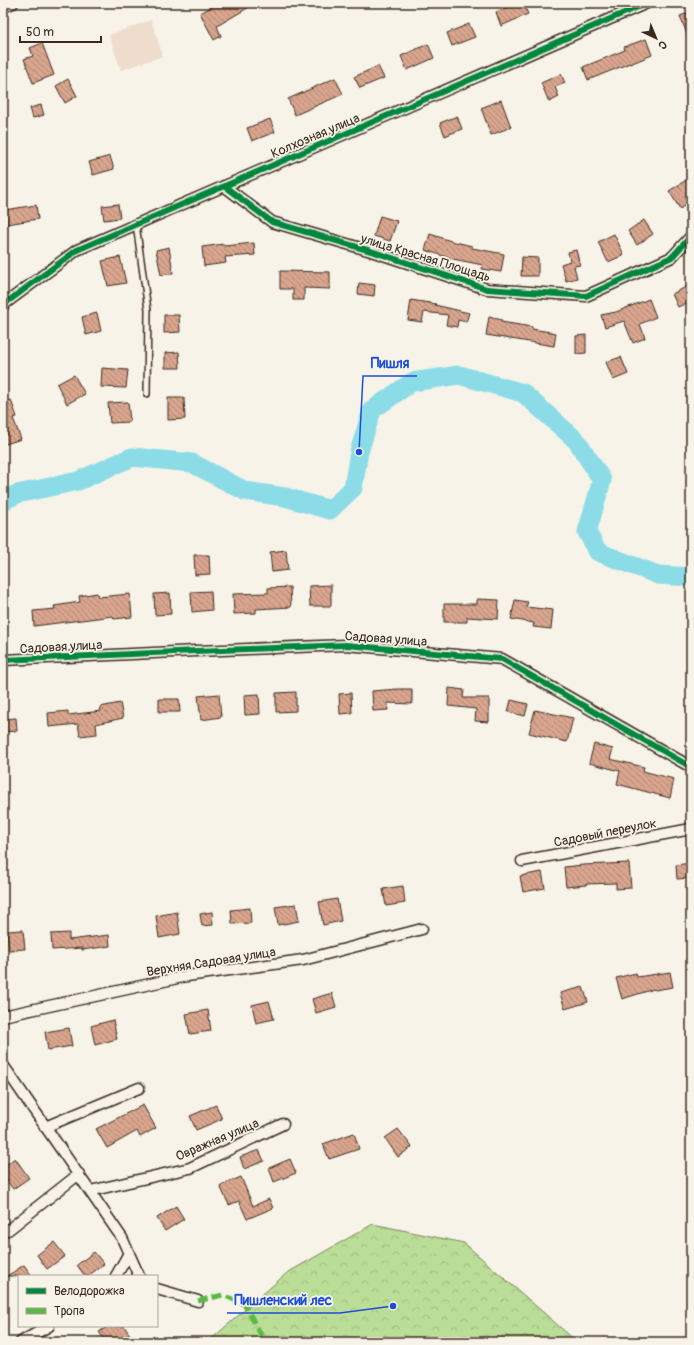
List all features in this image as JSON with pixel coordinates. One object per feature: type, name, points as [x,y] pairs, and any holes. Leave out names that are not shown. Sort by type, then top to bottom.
[{"type":"street","points":[[3,7],[13,3]]},
{"type":"street","name":"Колхозная улица","points":[[3,305],[77,250],[647,3]]},
{"type":"street","name":"улица Красная Площадь","points":[[224,186],[272,222],[371,251],[487,289],[586,296],[672,257],[691,236]]},
{"type":"street","name":"Садовая улица","points":[[3,660],[346,645],[502,659],[691,767]]},
{"type":"street","name":"Садовый переулок","points":[[522,861],[691,829],[691,827]]},
{"type":"street","name":"Верхняя Садовая улица","points":[[3,1016],[187,976],[303,960],[422,929]]},
{"type":"street","points":[[3,1065],[122,1238],[139,1275]]},
{"type":"street","points":[[45,1127],[139,1088]]},
{"type":"street","name":"Овражная улица","points":[[90,1191],[190,1168],[283,1124]]},
{"type":"street","points":[[8,1230],[78,1174]]},
{"type":"street","points":[[117,1275],[129,1253]]},
{"type":"street","points":[[158,1289],[198,1301]]},
{"type":"street","points":[[21,1342],[47,1327]]},
{"type":"lane","points":[[136,224],[148,310],[147,394]]},
{"type":"shaded area","points":[[151,20],[163,56],[121,70],[109,35]]},
{"type":"green space","points":[[373,1224],[464,1243],[577,1342],[208,1342],[287,1273]]},
{"type":"building","points":[[219,3],[256,3],[217,26],[221,36],[214,40],[200,13]]},
{"type":"building","points":[[518,3],[523,3],[528,14],[501,26],[496,12]]},
{"type":"building","points":[[691,12],[691,42],[690,42],[680,16]]},
{"type":"building","points":[[469,24],[475,37],[452,46],[447,33]]},
{"type":"building","points":[[646,39],[652,55],[588,80],[583,67],[625,50],[624,47]]},
{"type":"building","points":[[42,43],[54,75],[33,83],[24,59],[33,56],[30,48]]},
{"type":"building","points":[[428,44],[434,58],[407,70],[401,56]]},
{"type":"building","points":[[378,66],[384,78],[360,88],[354,77]]},
{"type":"building","points":[[561,74],[565,83],[555,87],[559,97],[549,102],[541,83]]},
{"type":"building","points":[[335,78],[343,94],[295,115],[288,99]]},
{"type":"building","points":[[68,79],[77,96],[65,103],[56,86]]},
{"type":"building","points":[[501,100],[511,127],[491,135],[481,108]]},
{"type":"building","points":[[41,105],[44,115],[33,118],[30,108]]},
{"type":"building","points":[[457,116],[462,129],[445,136],[440,123]]},
{"type":"building","points":[[270,119],[275,132],[252,141],[247,128]]},
{"type":"building","points":[[110,156],[114,169],[93,175],[89,162]]},
{"type":"building","points":[[691,177],[691,201],[680,209],[669,191]]},
{"type":"building","points":[[118,204],[120,218],[104,220],[102,206]]},
{"type":"building","points":[[36,205],[38,219],[7,224],[5,210]]},
{"type":"building","points":[[380,216],[397,221],[390,241],[374,236]]},
{"type":"building","points":[[644,220],[653,234],[637,245],[628,231]]},
{"type":"building","points":[[430,234],[472,246],[472,248],[504,254],[501,272],[482,269],[483,265],[453,259],[425,250]]},
{"type":"building","points":[[614,234],[624,255],[608,262],[598,242]]},
{"type":"building","points":[[254,243],[255,255],[225,257],[226,263],[204,266],[202,247],[224,244],[224,246]]},
{"type":"building","points":[[169,247],[173,273],[161,275],[156,250]]},
{"type":"building","points":[[576,250],[580,265],[574,266],[577,278],[566,281],[561,264],[570,261],[568,252]]},
{"type":"building","points":[[120,257],[126,283],[108,286],[102,261]]},
{"type":"building","points":[[522,257],[538,258],[538,276],[521,276]]},
{"type":"building","points":[[280,271],[330,272],[330,289],[304,288],[304,300],[293,300],[293,289],[280,289]]},
{"type":"building","points":[[359,283],[375,285],[374,296],[358,294]]},
{"type":"building","points":[[688,286],[691,292],[691,301],[678,307],[672,294]]},
{"type":"building","points":[[649,299],[656,317],[640,324],[645,338],[633,343],[624,321],[605,327],[601,315],[616,312]]},
{"type":"building","points":[[411,300],[436,304],[435,305],[469,313],[466,322],[458,320],[457,327],[446,325],[448,315],[424,312],[422,322],[408,320]]},
{"type":"building","points":[[97,313],[101,331],[86,335],[82,317]]},
{"type":"building","points":[[164,315],[179,315],[180,332],[164,333]]},
{"type":"building","points":[[489,317],[502,320],[501,322],[556,333],[554,346],[486,335]]},
{"type":"building","points":[[586,335],[586,353],[576,354],[576,336]]},
{"type":"building","points":[[179,352],[180,368],[165,368],[165,353]]},
{"type":"building","points":[[621,357],[628,374],[613,380],[606,362]]},
{"type":"building","points":[[102,368],[128,370],[126,388],[101,387]]},
{"type":"building","points":[[74,375],[85,394],[67,404],[57,384]]},
{"type":"building","points":[[168,398],[184,398],[185,419],[168,420]]},
{"type":"building","points":[[11,400],[17,417],[13,418],[21,439],[3,445],[3,402]]},
{"type":"building","points":[[128,402],[130,422],[110,423],[108,403]]},
{"type":"building","points":[[286,550],[288,570],[272,572],[270,552]]},
{"type":"building","points":[[194,555],[209,555],[210,574],[195,575]]},
{"type":"building","points":[[331,585],[331,606],[310,606],[309,586]]},
{"type":"building","points":[[290,587],[291,607],[256,609],[256,613],[234,614],[233,594],[268,593],[268,588]]},
{"type":"building","points":[[211,591],[212,610],[192,612],[191,592]]},
{"type":"building","points":[[97,593],[98,597],[130,594],[132,617],[114,619],[113,616],[34,626],[33,611],[55,609],[54,606],[80,602],[79,596]]},
{"type":"building","points":[[170,593],[171,614],[155,615],[154,594]]},
{"type":"building","points":[[477,599],[499,600],[498,619],[467,617],[467,622],[444,622],[444,604],[477,604]]},
{"type":"building","points":[[515,600],[528,602],[526,607],[553,610],[551,629],[533,627],[534,623],[511,619]]},
{"type":"building","points":[[449,688],[464,690],[463,698],[489,698],[489,722],[475,721],[476,709],[448,706]]},
{"type":"building","points":[[412,689],[412,704],[387,703],[388,710],[373,711],[372,691]]},
{"type":"building","points":[[296,692],[296,711],[276,712],[276,693]]},
{"type":"building","points":[[351,693],[352,713],[340,714],[339,694]]},
{"type":"building","points":[[219,694],[221,717],[201,720],[198,696]]},
{"type":"building","points":[[259,694],[260,714],[245,715],[244,695]]},
{"type":"building","points":[[159,699],[179,699],[180,712],[159,712]]},
{"type":"building","points":[[511,700],[528,704],[525,716],[508,712]]},
{"type":"building","points":[[120,703],[123,718],[96,724],[97,734],[80,736],[78,724],[49,727],[48,713],[68,711],[68,715],[101,711],[100,707]]},
{"type":"building","points":[[535,710],[573,718],[567,742],[529,733]]},
{"type":"building","points":[[16,718],[17,731],[3,732],[3,719]]},
{"type":"building","points":[[594,744],[613,749],[610,759],[644,767],[643,771],[674,779],[670,798],[617,784],[620,771],[589,763]]},
{"type":"building","points":[[629,863],[631,888],[616,889],[616,883],[585,884],[586,885],[566,887],[564,867]]},
{"type":"building","points":[[691,863],[691,878],[677,879],[676,865]]},
{"type":"building","points":[[542,872],[545,888],[523,892],[520,876]]},
{"type":"building","points":[[403,886],[405,903],[386,906],[383,889]]},
{"type":"building","points":[[337,899],[341,921],[323,925],[319,902]]},
{"type":"building","points":[[296,904],[299,921],[278,925],[275,907]]},
{"type":"building","points":[[250,908],[251,923],[232,924],[231,910]]},
{"type":"building","points":[[177,912],[180,934],[159,938],[156,916]]},
{"type":"building","points":[[212,912],[213,925],[202,926],[200,914]]},
{"type":"building","points":[[23,930],[25,949],[9,950],[7,931]]},
{"type":"building","points":[[69,933],[69,940],[109,935],[110,946],[82,950],[82,948],[52,950],[51,934]]},
{"type":"building","points":[[670,972],[673,987],[654,989],[622,999],[616,978],[636,973],[637,977]]},
{"type":"building","points":[[583,987],[588,1002],[565,1009],[560,993]]},
{"type":"building","points":[[332,993],[336,1007],[316,1013],[312,999]]},
{"type":"building","points":[[269,1001],[274,1019],[256,1023],[252,1005]]},
{"type":"building","points":[[208,1010],[211,1031],[190,1034],[186,1014]]},
{"type":"building","points":[[113,1020],[117,1039],[95,1045],[91,1026]]},
{"type":"building","points":[[69,1028],[72,1046],[48,1050],[45,1032]]},
{"type":"building","points":[[143,1105],[156,1128],[140,1137],[137,1131],[107,1148],[96,1129]]},
{"type":"building","points":[[216,1105],[222,1119],[196,1130],[190,1116]]},
{"type":"building","points":[[398,1129],[412,1147],[398,1157],[385,1138]]},
{"type":"building","points":[[354,1133],[359,1149],[329,1159],[323,1144]]},
{"type":"building","points":[[259,1150],[264,1161],[244,1169],[240,1157]]},
{"type":"building","points":[[15,1158],[29,1178],[13,1189],[3,1175],[3,1167]]},
{"type":"building","points":[[290,1159],[296,1173],[274,1182],[269,1168]]},
{"type":"building","points":[[241,1177],[253,1206],[269,1199],[273,1208],[247,1219],[239,1201],[229,1205],[220,1186]]},
{"type":"building","points":[[176,1206],[184,1219],[165,1231],[157,1218]]},
{"type":"building","points":[[54,1242],[65,1256],[47,1269],[37,1255]]},
{"type":"building","points":[[94,1252],[104,1264],[89,1275],[84,1275],[77,1265]]},
{"type":"building","points":[[24,1265],[31,1275],[18,1275],[7,1276]]},
{"type":"building","points":[[106,1327],[125,1327],[130,1335],[120,1342],[106,1342],[99,1332]]},
{"type":"waterway","points":[[3,501],[17,494],[78,481],[132,457],[192,463],[245,491],[285,497],[330,510],[353,488],[359,452],[372,410],[412,382],[459,375],[523,393],[577,441],[602,480],[587,532],[598,552],[658,575],[691,577]]},
{"type":"marked path","points":[[198,1301],[223,1295],[244,1304],[265,1342]]},
{"type":"cycle path","points":[[3,305],[77,250],[647,3]]},
{"type":"cycle path","points":[[224,186],[272,222],[371,251],[487,289],[586,296],[672,257],[691,236]]},
{"type":"cycle path","points":[[3,660],[346,645],[502,659],[691,767]]},
{"type":"place","name":"Пишля","points":[[359,452]]},
{"type":"place","name":"Пишленский лес","points":[[393,1306]]}]
